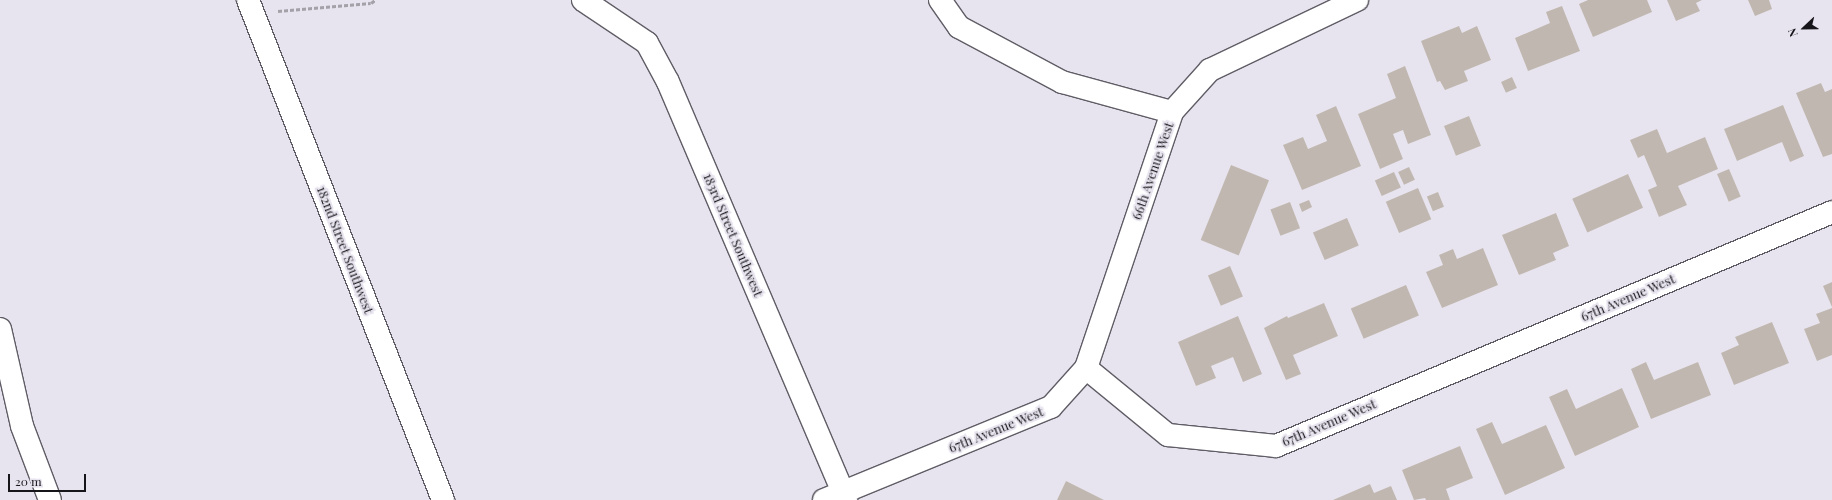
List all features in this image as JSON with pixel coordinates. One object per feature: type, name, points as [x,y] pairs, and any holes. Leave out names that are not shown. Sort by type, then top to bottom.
[{"type":"street","name":"182nd Street Southwest","points":[[248,0],[443,500]]},
{"type":"street","name":"183rd Street Southwest","points":[[583,0],[647,43],[668,82],[838,497]]},
{"type":"street","points":[[940,0],[959,28],[1062,82],[1172,112]]},
{"type":"street","name":"66th Avenue West","points":[[1086,368],[1172,112],[1210,70],[1357,0]]},
{"type":"street","name":"67th Avenue West","points":[[838,497],[1051,407],[1086,368],[1168,435],[1276,446],[1832,212]]},
{"type":"street","points":[[0,330],[22,426],[50,500]]},
{"type":"path","points":[[256,22],[280,10],[371,3],[376,0]]},
{"type":"building","points":[[1588,0],[1647,0],[1652,12],[1593,37],[1579,4]]},
{"type":"building","points":[[1667,0],[1702,0],[1696,3],[1700,11],[1676,21]]},
{"type":"building","points":[[1748,0],[1769,0],[1772,9],[1755,16]]},
{"type":"building","points":[[1562,6],[1580,51],[1528,71],[1515,38],[1550,23],[1546,12]]},
{"type":"building","points":[[1459,26],[1462,33],[1477,26],[1491,60],[1464,71],[1468,81],[1445,90],[1440,81],[1437,82],[1421,41]]},
{"type":"building","points":[[1405,66],[1431,135],[1408,144],[1403,130],[1393,134],[1403,159],[1380,169],[1358,114],[1396,98],[1387,74]]},
{"type":"building","points":[[1512,77],[1517,88],[1506,93],[1501,82]]},
{"type":"building","points":[[1821,83],[1825,92],[1832,89],[1832,154],[1823,157],[1796,93]]},
{"type":"building","points":[[1783,105],[1804,156],[1790,162],[1782,142],[1737,161],[1724,129]]},
{"type":"building","points":[[1336,106],[1361,166],[1302,190],[1283,145],[1303,137],[1308,149],[1327,141],[1316,115]]},
{"type":"building","points":[[1469,116],[1481,146],[1456,156],[1444,126]]},
{"type":"building","points":[[1657,129],[1667,153],[1705,137],[1718,169],[1678,186],[1687,205],[1659,217],[1648,190],[1657,186],[1644,155],[1638,158],[1630,140]]},
{"type":"building","points":[[1231,165],[1269,180],[1239,255],[1201,240]]},
{"type":"building","points":[[1409,167],[1415,180],[1404,185],[1398,172]]},
{"type":"building","points":[[1729,169],[1741,197],[1729,202],[1717,174]]},
{"type":"building","points":[[1394,172],[1401,188],[1382,196],[1375,181]]},
{"type":"building","points":[[1628,174],[1643,208],[1587,233],[1572,199]]},
{"type":"building","points":[[1418,188],[1431,219],[1399,233],[1386,202]]},
{"type":"building","points":[[1438,192],[1444,207],[1433,211],[1427,196]]},
{"type":"building","points":[[1309,200],[1312,207],[1302,212],[1299,204]]},
{"type":"building","points":[[1290,202],[1300,228],[1280,236],[1270,210]]},
{"type":"building","points":[[1556,213],[1569,246],[1553,253],[1556,260],[1519,275],[1502,235]]},
{"type":"building","points":[[1347,218],[1359,246],[1325,260],[1313,232]]},
{"type":"building","points":[[1483,248],[1498,285],[1442,308],[1426,272],[1443,265],[1439,255],[1453,249],[1457,259]]},
{"type":"building","points":[[1230,266],[1243,296],[1221,306],[1208,275]]},
{"type":"building","points":[[1832,282],[1832,307],[1823,286]]},
{"type":"building","points":[[1406,285],[1419,315],[1364,339],[1351,308]]},
{"type":"building","points":[[1324,303],[1338,336],[1293,355],[1301,374],[1286,380],[1264,328],[1287,316],[1288,318]]},
{"type":"building","points":[[1832,308],[1832,355],[1817,361],[1804,329],[1820,323],[1816,314]]},
{"type":"building","points":[[1238,316],[1262,374],[1243,382],[1233,357],[1211,366],[1216,378],[1196,386],[1178,342]]},
{"type":"building","points":[[1772,322],[1789,363],[1734,385],[1721,353],[1739,345],[1735,337]]},
{"type":"building","points":[[1646,362],[1654,380],[1698,362],[1711,395],[1651,419],[1631,369]]},
{"type":"building","points":[[1622,388],[1639,427],[1575,456],[1549,397],[1567,389],[1576,409]]},
{"type":"building","points":[[1492,422],[1502,444],[1546,425],[1565,468],[1505,495],[1476,429]]},
{"type":"building","points":[[1460,446],[1473,478],[1446,489],[1450,500],[1426,500],[1425,498],[1414,500],[1402,470]]},
{"type":"building","points":[[1066,481],[1104,500],[1057,500]]},
{"type":"building","points":[[1370,484],[1374,493],[1391,486],[1397,500],[1333,500]]}]
